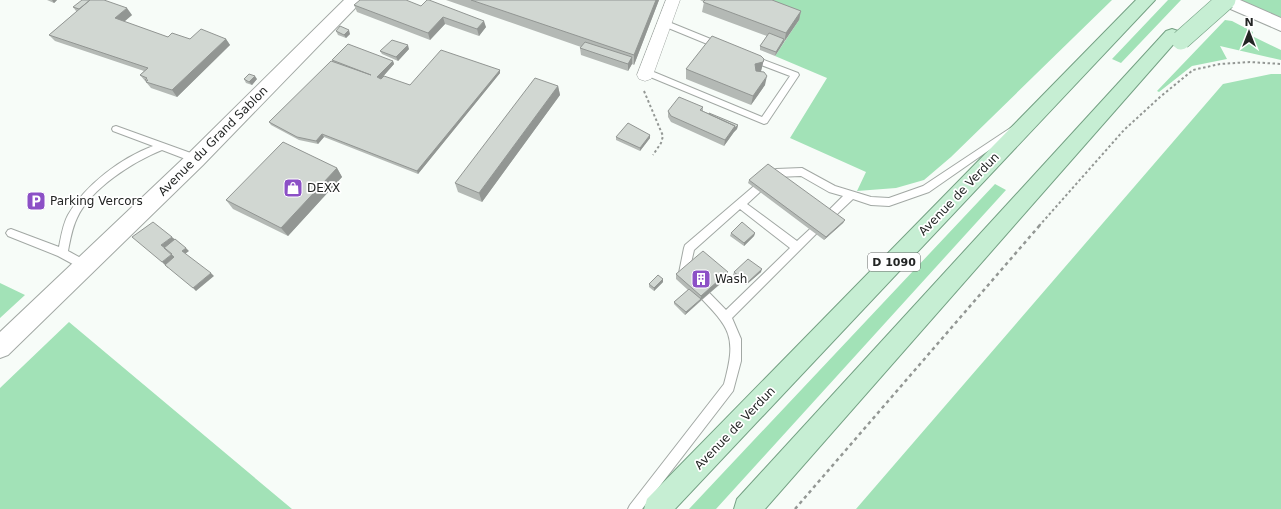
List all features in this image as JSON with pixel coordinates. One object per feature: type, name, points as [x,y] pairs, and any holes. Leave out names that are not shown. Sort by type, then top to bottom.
[{"type":"main road","points":[[1176,38],[1202,0]]},
{"type":"main road","points":[[747,509],[1080,138],[1176,38],[1226,0]]},
{"type":"main road","name":"Avenue de Verdun","points":[[657,509],[1138,7]]},
{"type":"street","name":"Avenue du Grand Sablon","points":[[0,347],[196,159],[354,0]]},
{"type":"street","points":[[646,73],[673,0]]},
{"type":"street","points":[[1226,0],[1281,25]]},
{"type":"lane","points":[[664,23],[729,50]]},
{"type":"lane","points":[[646,73],[764,121],[795,75],[744,55]]},
{"type":"lane","points":[[776,173],[802,172],[832,189],[871,201],[889,202],[926,189],[1039,110]]},
{"type":"lane","points":[[116,129],[196,159]]},
{"type":"lane","points":[[62,253],[72,216],[87,196],[117,170],[140,156],[163,146]]},
{"type":"lane","points":[[634,509],[729,387],[736,361],[736,339],[726,317],[684,273],[689,248],[757,189]]},
{"type":"lane","points":[[831,214],[851,195]]},
{"type":"lane","points":[[740,204],[797,247]]},
{"type":"lane","points":[[726,317],[813,232]]},
{"type":"lane","points":[[11,233],[62,253],[86,266]]},
{"type":"path","points":[[795,509],[1047,216],[1124,130],[1160,97],[1193,70],[1220,64],[1250,62],[1281,64]]},
{"type":"path","points":[[646,73],[643,84],[645,96],[662,129],[663,140],[653,155]]},
{"type":"green space","points":[[745,0],[1112,0],[951,157],[924,180],[896,188],[857,191],[866,172],[790,138],[827,78],[775,56],[799,20]]},
{"type":"green space","points":[[1168,0],[1181,0],[1121,63],[1112,59]]},
{"type":"green space","points":[[1241,0],[1281,0],[1281,19],[1239,2]]},
{"type":"green space","points":[[1225,20],[1232,21],[1253,32],[1252,36],[1281,50],[1281,60],[1220,46],[1227,59],[1192,66],[1159,92],[1157,91]]},
{"type":"green space","points":[[1271,74],[1281,74],[1281,509],[856,509],[1223,84]]},
{"type":"green space","points":[[995,184],[1006,190],[716,509],[689,509]]},
{"type":"green space","points":[[0,283],[25,295],[0,318]]},
{"type":"green space","points":[[69,322],[292,509],[0,509],[0,388]]},
{"type":"building","points":[[82,0],[90,0],[79,9],[73,7]]},
{"type":"building","points":[[90,0],[104,0],[127,8],[115,18],[168,37],[172,33],[190,39],[201,29],[226,39],[172,90],[146,82],[148,80],[145,80],[147,78],[140,75],[148,68],[49,35]]},
{"type":"building","points":[[360,0],[406,0],[421,6],[429,0],[484,21],[477,29],[443,17],[428,33],[354,5]]},
{"type":"building","points":[[471,0],[656,0],[634,55]]},
{"type":"building","points":[[705,0],[772,0],[801,11],[786,33],[703,2]]},
{"type":"building","points":[[340,26],[349,30],[344,35],[336,31]]},
{"type":"building","points":[[769,33],[784,39],[776,52],[760,46]]},
{"type":"building","points":[[712,36],[761,56],[764,59],[763,62],[755,64],[756,71],[764,72],[767,76],[753,96],[686,69]]},
{"type":"building","points":[[392,40],[408,45],[396,57],[380,51]]},
{"type":"building","points":[[585,42],[632,57],[628,64],[580,48]]},
{"type":"building","points":[[348,44],[393,61],[377,77],[381,79],[384,76],[410,85],[441,50],[500,70],[417,171],[322,134],[316,141],[297,137],[269,122],[331,61],[371,75],[332,60]]},
{"type":"building","points":[[249,74],[255,76],[249,82],[244,79]]},
{"type":"building","points":[[535,78],[558,86],[479,193],[455,183]]},
{"type":"building","points":[[679,97],[703,107],[700,110],[735,126],[725,140],[671,116],[668,111]]},
{"type":"building","points":[[709,113],[738,125],[734,129],[735,126]]},
{"type":"building","points":[[628,123],[650,135],[640,148],[616,137]]},
{"type":"building","name":"DEXX","points":[[283,142],[337,168],[281,228],[226,200]]},
{"type":"building","points":[[768,164],[845,220],[826,237],[749,180]]},
{"type":"building","points":[[153,222],[172,237],[161,245],[172,254],[162,262],[132,237]]},
{"type":"building","points":[[742,222],[755,233],[744,243],[731,233]]},
{"type":"building","points":[[175,239],[186,248],[182,251],[211,273],[193,288],[165,265],[174,257],[164,248]]},
{"type":"building","name":"Wash","points":[[703,251],[728,272],[701,296],[676,274]]},
{"type":"building","points":[[748,259],[762,269],[747,283],[734,272]]},
{"type":"building","points":[[658,275],[663,279],[654,288],[649,284]]},
{"type":"building","points":[[689,289],[701,299],[686,312],[674,302]]},
{"type":"place","name":"DEXX","points":[[293,188]]},
{"type":"place","name":"Parking Vercors","points":[[36,201]]},
{"type":"place","name":"Wash","points":[[701,279]]}]
